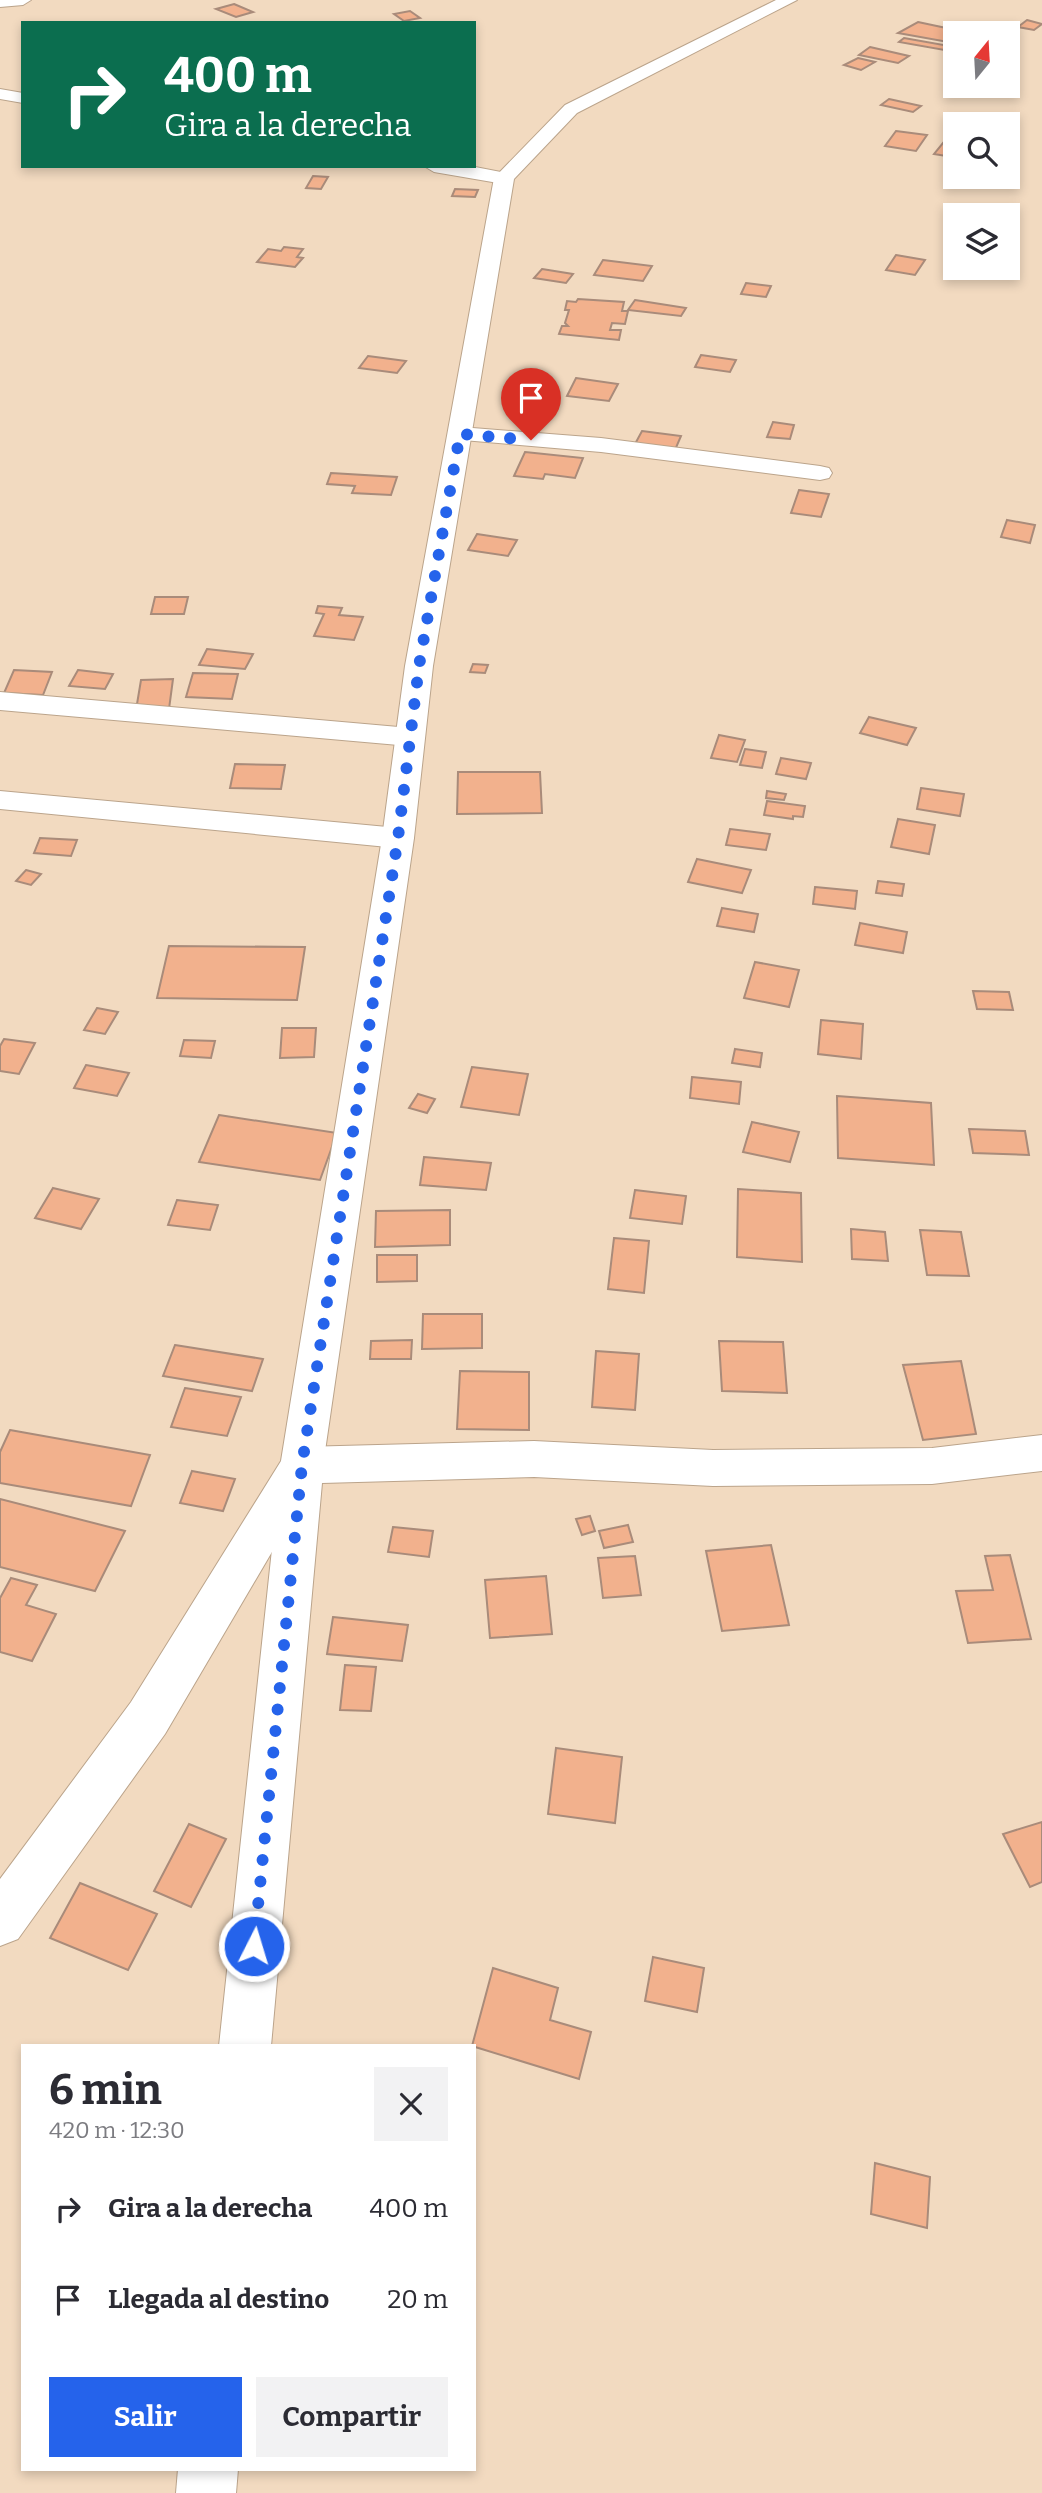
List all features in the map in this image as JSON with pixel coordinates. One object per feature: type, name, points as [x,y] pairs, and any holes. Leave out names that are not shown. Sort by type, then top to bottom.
[{"type":"main road","points":[[0,2],[23,0]]},
{"type":"main road","points":[[245,2044],[302,1465],[398,838],[419,666],[504,178],[572,109],[789,0]]},
{"type":"main road","points":[[0,94],[21,98]]},
{"type":"main road","points":[[446,168],[504,178]]},
{"type":"main road","points":[[460,434],[601,445],[820,473]]},
{"type":"main road","points":[[0,701],[410,737]]},
{"type":"main road","points":[[0,800],[398,838]]},
{"type":"main road","points":[[302,1465],[534,1459],[713,1468],[932,1466],[1042,1453]]},
{"type":"main road","points":[[0,1921],[148,1718],[302,1465]]},
{"type":"main road","points":[[206,2493],[208,2471]]},
{"type":"building","points":[[234,4],[253,12],[236,17],[216,9]]},
{"type":"building","points":[[410,11],[420,18],[404,21],[394,14]]},
{"type":"building","points":[[1027,20],[1042,24],[1034,30],[1020,25]]},
{"type":"building","points":[[918,22],[943,27],[943,41],[898,33]]},
{"type":"building","points":[[904,38],[943,45],[943,50],[899,42]]},
{"type":"building","points":[[870,47],[909,56],[898,63],[859,55]]},
{"type":"building","points":[[858,58],[875,62],[861,70],[844,65]]},
{"type":"building","points":[[889,99],[921,106],[913,112],[881,105]]},
{"type":"building","points":[[896,131],[927,135],[916,151],[885,146]]},
{"type":"building","points":[[943,143],[943,156],[934,154]]},
{"type":"building","points":[[313,176],[328,177],[321,189],[306,188]]},
{"type":"building","points":[[455,189],[478,190],[475,197],[452,196]]},
{"type":"building","points":[[284,247],[303,249],[297,257],[303,258],[295,267],[257,262],[268,249],[281,251]]},
{"type":"building","points":[[896,255],[925,260],[915,275],[886,270]]},
{"type":"building","points":[[603,260],[652,266],[643,281],[594,275]]},
{"type":"building","points":[[542,269],[573,274],[566,283],[534,278]]},
{"type":"building","points":[[746,283],[771,286],[766,297],[741,294]]},
{"type":"building","points":[[578,299],[624,302],[622,311],[628,311],[625,324],[612,323],[610,330],[621,330],[619,340],[559,334],[562,326],[568,326],[565,323],[569,310],[565,310],[567,301],[576,302]]},
{"type":"building","points":[[635,300],[686,308],[681,316],[628,310]]},
{"type":"building","points":[[701,355],[736,360],[730,372],[695,367]]},
{"type":"building","points":[[368,356],[406,361],[397,373],[359,368]]},
{"type":"building","points":[[576,378],[618,384],[609,401],[567,396]]},
{"type":"building","points":[[525,401],[551,404],[543,419],[516,416]]},
{"type":"building","points":[[773,422],[794,425],[790,439],[767,437]]},
{"type":"building","points":[[642,431],[681,436],[675,450],[635,444]]},
{"type":"building","points":[[525,452],[583,458],[575,478],[545,474],[543,479],[514,476]]},
{"type":"building","points":[[331,473],[397,477],[391,495],[352,493],[355,486],[327,484]]},
{"type":"building","points":[[799,490],[829,494],[821,517],[791,513]]},
{"type":"building","points":[[1007,520],[1035,525],[1030,543],[1001,537]]},
{"type":"building","points":[[477,534],[517,540],[508,556],[468,550]]},
{"type":"building","points":[[155,597],[188,597],[184,614],[151,614]]},
{"type":"building","points":[[318,606],[342,608],[339,615],[363,617],[354,640],[314,636],[324,614],[316,613]]},
{"type":"building","points":[[207,649],[253,654],[245,669],[199,665]]},
{"type":"building","points":[[473,664],[488,665],[485,673],[470,672]]},
{"type":"building","points":[[14,670],[52,672],[43,695],[4,693]]},
{"type":"building","points":[[78,670],[113,674],[105,689],[69,686]]},
{"type":"building","points":[[193,673],[238,674],[232,699],[186,697]]},
{"type":"building","points":[[173,679],[169,709],[136,710],[141,680]]},
{"type":"building","points":[[869,717],[916,728],[907,745],[860,733]]},
{"type":"building","points":[[719,735],[745,740],[737,762],[711,758]]},
{"type":"building","points":[[745,749],[766,752],[762,768],[740,765]]},
{"type":"building","points":[[781,758],[811,763],[806,779],[776,774]]},
{"type":"building","points":[[235,764],[285,765],[281,789],[230,788]]},
{"type":"building","points":[[458,772],[540,772],[542,813],[457,814]]},
{"type":"building","points":[[921,788],[964,794],[960,816],[917,809]]},
{"type":"building","points":[[767,791],[786,794],[784,800],[766,798]]},
{"type":"building","points":[[767,801],[805,806],[803,817],[793,816],[793,819],[764,815]]},
{"type":"building","points":[[898,819],[935,825],[929,854],[891,847]]},
{"type":"building","points":[[730,829],[770,834],[766,850],[726,845]]},
{"type":"building","points":[[40,838],[77,840],[71,856],[34,853]]},
{"type":"building","points":[[697,859],[751,870],[742,893],[688,882]]},
{"type":"building","points":[[26,870],[41,874],[31,885],[16,881]]},
{"type":"building","points":[[878,881],[904,884],[902,896],[876,893]]},
{"type":"building","points":[[815,887],[857,891],[855,909],[813,904]]},
{"type":"building","points":[[722,908],[758,914],[754,932],[717,926]]},
{"type":"building","points":[[860,923],[907,932],[903,953],[855,945]]},
{"type":"building","points":[[169,946],[305,947],[297,1000],[157,998]]},
{"type":"building","points":[[755,962],[799,970],[789,1007],[744,998]]},
{"type":"building","points":[[973,991],[1009,992],[1013,1010],[977,1009]]},
{"type":"building","points":[[97,1008],[118,1012],[105,1034],[84,1030]]},
{"type":"building","points":[[821,1020],[863,1024],[861,1059],[818,1054]]},
{"type":"building","points":[[282,1028],[316,1028],[314,1057],[280,1058]]},
{"type":"building","points":[[4,1039],[35,1043],[19,1074],[0,1071],[0,1046]]},
{"type":"building","points":[[184,1040],[215,1041],[211,1058],[180,1056]]},
{"type":"building","points":[[735,1049],[762,1053],[760,1067],[732,1063]]},
{"type":"building","points":[[86,1065],[129,1073],[117,1096],[74,1088]]},
{"type":"building","points":[[472,1067],[528,1074],[519,1115],[461,1107]]},
{"type":"building","points":[[692,1077],[741,1082],[739,1104],[690,1098]]},
{"type":"building","points":[[418,1094],[435,1099],[427,1113],[409,1108]]},
{"type":"building","points":[[837,1096],[931,1103],[934,1165],[838,1158]]},
{"type":"building","points":[[219,1115],[337,1133],[320,1180],[199,1162]]},
{"type":"building","points":[[752,1122],[799,1132],[790,1162],[743,1152]]},
{"type":"building","points":[[969,1129],[1025,1131],[1029,1155],[973,1153]]},
{"type":"building","points":[[424,1157],[491,1163],[486,1190],[420,1185]]},
{"type":"building","points":[[53,1188],[99,1199],[81,1229],[35,1218]]},
{"type":"building","points":[[738,1189],[801,1193],[802,1262],[737,1257]]},
{"type":"building","points":[[635,1190],[686,1196],[682,1224],[630,1218]]},
{"type":"building","points":[[177,1200],[218,1205],[210,1230],[168,1225]]},
{"type":"building","points":[[450,1210],[450,1245],[375,1247],[376,1211]]},
{"type":"building","points":[[851,1229],[885,1232],[888,1261],[852,1259]]},
{"type":"building","points":[[920,1230],[961,1232],[969,1276],[927,1275]]},
{"type":"building","points":[[614,1238],[649,1241],[644,1293],[608,1289]]},
{"type":"building","points":[[377,1255],[417,1255],[417,1281],[377,1282]]},
{"type":"building","points":[[423,1314],[482,1314],[482,1348],[422,1349]]},
{"type":"building","points":[[412,1340],[411,1359],[370,1359],[371,1341]]},
{"type":"building","points":[[719,1341],[783,1342],[787,1393],[722,1391]]},
{"type":"building","points":[[175,1345],[263,1359],[252,1391],[163,1376]]},
{"type":"building","points":[[596,1351],[639,1354],[635,1410],[592,1407]]},
{"type":"building","points":[[961,1361],[976,1434],[923,1440],[903,1365]]},
{"type":"building","points":[[460,1371],[529,1372],[529,1430],[457,1429]]},
{"type":"building","points":[[185,1388],[241,1397],[227,1436],[171,1427]]},
{"type":"building","points":[[10,1430],[150,1455],[131,1506],[0,1483],[0,1452]]},
{"type":"building","points":[[192,1471],[235,1479],[223,1511],[180,1503]]},
{"type":"building","points":[[0,1499],[125,1531],[95,1591],[0,1567]]},
{"type":"building","points":[[590,1516],[595,1531],[582,1535],[576,1519]]},
{"type":"building","points":[[628,1525],[633,1542],[604,1548],[599,1531]]},
{"type":"building","points":[[393,1527],[433,1531],[429,1557],[388,1552]]},
{"type":"building","points":[[771,1545],[789,1625],[722,1631],[706,1551]]},
{"type":"building","points":[[1010,1555],[1031,1639],[968,1643],[956,1591],[993,1590],[985,1556]]},
{"type":"building","points":[[635,1556],[641,1595],[603,1598],[598,1558]]},
{"type":"building","points":[[546,1576],[552,1634],[490,1638],[485,1580]]},
{"type":"building","points":[[11,1578],[37,1585],[26,1605],[56,1614],[32,1661],[0,1652],[0,1598]]},
{"type":"building","points":[[333,1617],[408,1625],[402,1661],[327,1654]]},
{"type":"building","points":[[345,1665],[376,1667],[371,1711],[340,1710]]},
{"type":"building","points":[[556,1748],[622,1757],[615,1823],[548,1814]]},
{"type":"building","points":[[1042,1822],[1042,1882],[1030,1887],[1003,1834]]},
{"type":"building","points":[[189,1824],[226,1839],[191,1907],[154,1891]]},
{"type":"building","points":[[80,1883],[157,1914],[128,1970],[50,1938]]},
{"type":"building","points":[[653,1957],[704,1968],[697,2012],[645,2001]]},
{"type":"building","points":[[493,1968],[558,1988],[550,2020],[591,2032],[579,2079],[473,2044]]},
{"type":"building","points":[[875,2163],[930,2177],[927,2228],[871,2214]]},
{"type":"route","points":[[254,1946],[302,1465],[398,838],[419,666],[460,434],[531,440]]}]
